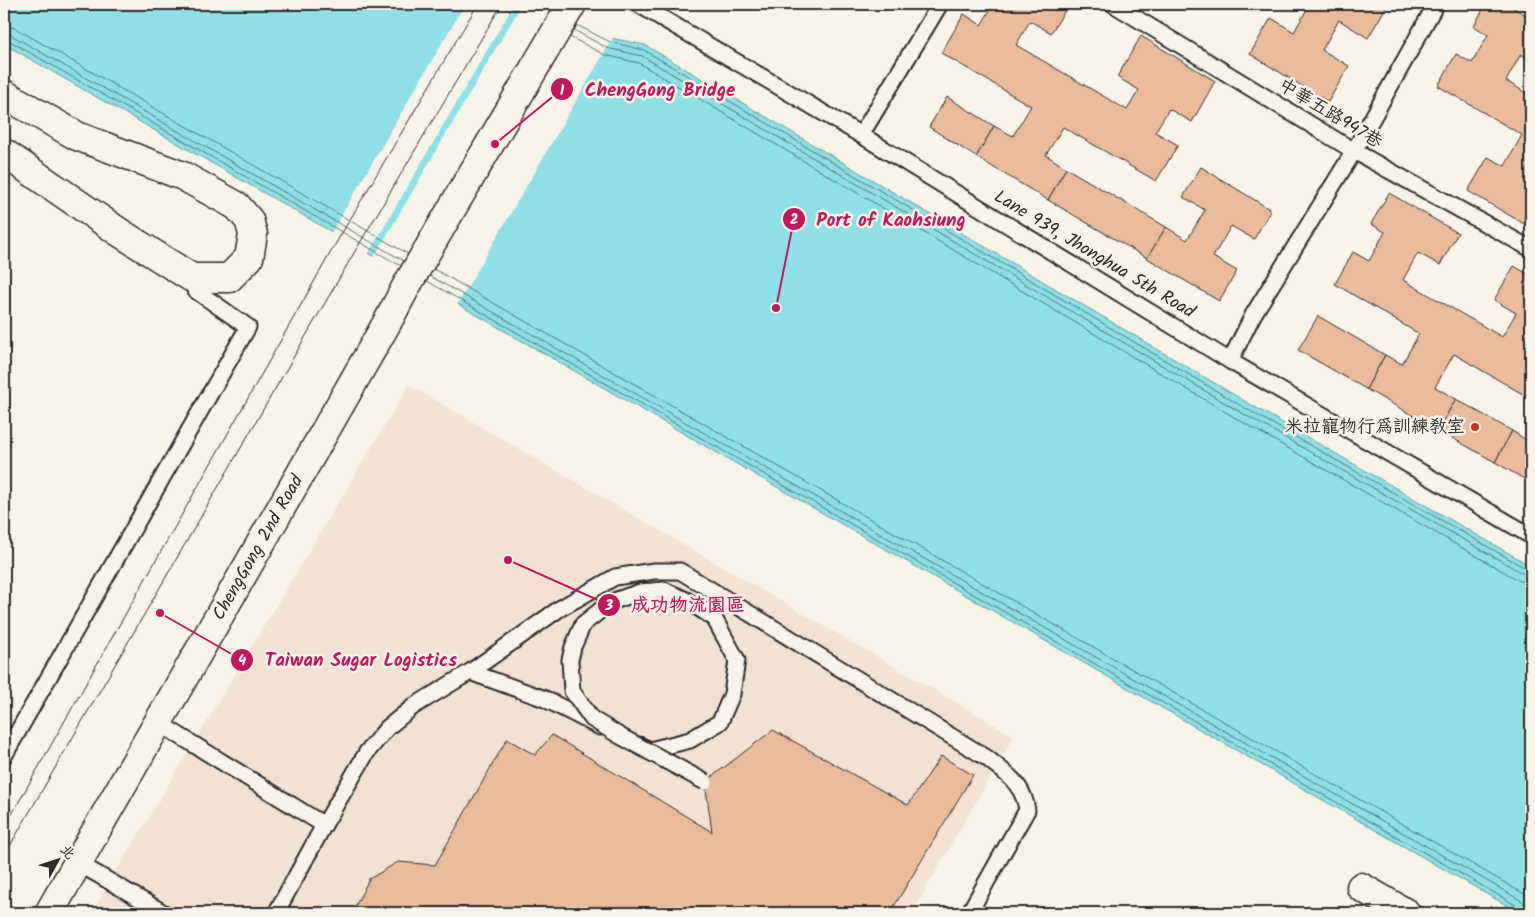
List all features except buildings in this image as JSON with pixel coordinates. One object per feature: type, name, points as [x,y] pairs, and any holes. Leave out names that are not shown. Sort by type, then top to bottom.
[{"type":"street","name":"ChengGong 2nd Road","points":[[49,913],[388,321],[407,284],[572,4]]},
{"type":"street","points":[[4,94],[77,136],[183,176],[237,206],[249,220],[253,234],[249,258],[229,278],[192,278],[119,232],[4,153]]},
{"type":"street","points":[[1361,887],[1406,913]]},
{"type":"lane","name":"Lane 939, Jhonghua 5th Road","points":[[638,4],[861,135],[1230,361],[1531,536]]},
{"type":"lane","points":[[861,135],[940,4]]},
{"type":"lane","name":"中華五路947巷","points":[[1113,4],[1354,151],[1531,249]]},
{"type":"lane","points":[[1230,361],[1254,315],[1354,151],[1436,4]]},
{"type":"lane","points":[[4,756],[248,327],[195,290],[192,278]]},
{"type":"lane","points":[[276,913],[324,825],[367,752],[387,728],[414,706],[470,672],[559,610],[615,577],[654,571],[680,571],[987,758],[1018,785],[1025,799],[1027,810],[970,913]]},
{"type":"lane","points":[[470,672],[545,698],[624,739],[650,750],[690,740],[720,722],[732,694],[737,660],[714,618],[686,600],[664,590],[640,592],[611,602],[583,624],[573,647],[570,660],[572,691],[592,719],[620,736],[628,741],[705,782]]},
{"type":"lane","points":[[159,722],[324,825]]},
{"type":"lane","points":[[78,862],[164,913]]},
{"type":"shaded area","points":[[409,385],[1014,736],[912,913],[91,913]]},
{"type":"water","points":[[4,4],[550,4],[611,38],[645,45],[1253,406],[1531,566],[1531,913],[1520,913],[4,44]]},
{"type":"pier","points":[[465,4],[514,4],[367,256],[330,235]]},
{"type":"pier","points":[[522,4],[555,4],[614,36],[456,307],[373,259]]},
{"type":"tram line","points":[[4,828],[336,243],[478,4]]},
{"type":"tram line","points":[[4,856],[354,253],[502,4]]},
{"type":"place","name":"ChengGong Bridge","points":[[495,144]]},
{"type":"place","name":"Port of Kaohsiung","points":[[776,308]]},
{"type":"place","name":"米拉寵物行為訓練教室","points":[[1475,427]]},
{"type":"place","name":"成功物流園區","points":[[508,560]]},
{"type":"place","name":"Taiwan Sugar Logistics","points":[[160,613]]}]
